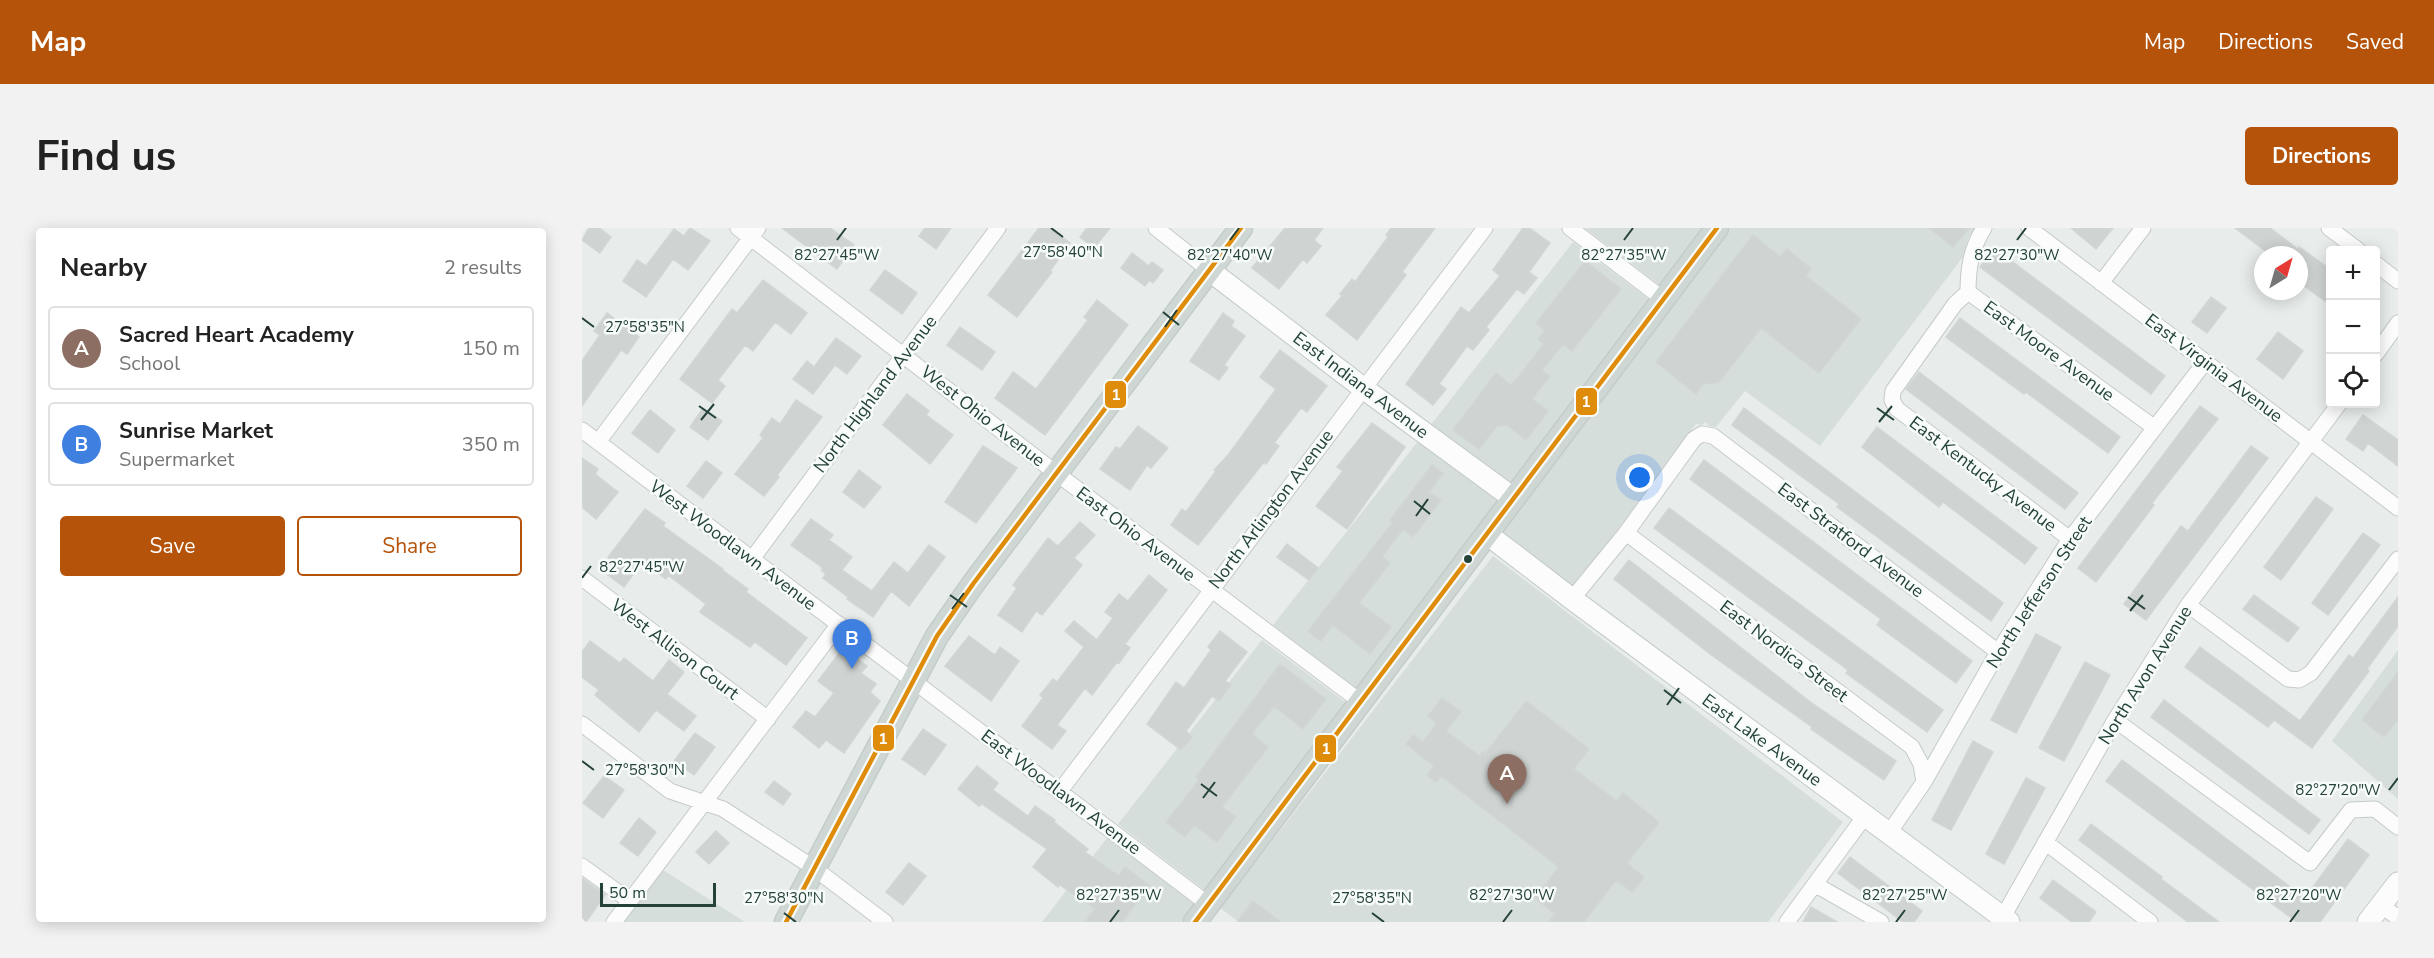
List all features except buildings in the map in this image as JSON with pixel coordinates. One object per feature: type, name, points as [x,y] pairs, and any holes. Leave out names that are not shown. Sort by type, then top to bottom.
[{"type":"main road","points":[[786,922],[937,636],[1056,473],[1241,228]]},
{"type":"main road","points":[[1195,922],[1717,228]]},
{"type":"street","name":"North Highland Avenue","points":[[752,559],[998,228]]},
{"type":"street","points":[[1156,228],[1209,270]]},
{"type":"street","name":"North Arlington Avenue","points":[[1059,791],[1485,228]]},
{"type":"street","points":[[1570,228],[1663,299]]},
{"type":"street","name":"East Moore Avenue","points":[[1984,228],[1975,243],[1970,260],[1968,292],[2155,428]]},
{"type":"street","name":"East Virginia Avenue","points":[[2029,228],[2398,508]]},
{"type":"street","points":[[2101,283],[2143,228]]},
{"type":"street","points":[[2329,228],[2353,246]]},
{"type":"street","name":"West Ohio Avenue","points":[[749,231],[904,356],[1056,473]]},
{"type":"street","points":[[598,442],[749,231]]},
{"type":"street","points":[[2380,267],[2398,281]]},
{"type":"street","name":"East Indiana Avenue","points":[[1209,270],[1363,388],[1514,498]]},
{"type":"street","name":"East Kentucky Avenue","points":[[1968,292],[1956,304],[1893,391],[1892,400],[1897,409],[2070,539]]},
{"type":"street","points":[[2380,348],[2398,323]]},
{"type":"street","name":"North Jefferson Street","points":[[1888,833],[1924,782],[1998,652],[2070,539],[2205,362]]},
{"type":"street","name":"North Avon Avenue","points":[[2004,920],[2045,842],[2115,720],[2188,605],[2336,408]]},
{"type":"street","name":"West Woodlawn Avenue","points":[[582,430],[913,681]]},
{"type":"street","name":"East Stratford Avenue","points":[[1626,533],[1694,439],[1702,434],[1713,436],[1998,652]]},
{"type":"street","name":"East Ohio Avenue","points":[[1056,473],[1361,702]]},
{"type":"street","points":[[1572,599],[1626,533]]},
{"type":"street","name":"East Nordica Street","points":[[1626,533],[1912,747],[1921,764],[1924,782]]},
{"type":"street","name":"East Lake Avenue","points":[[1487,534],[2004,920]]},
{"type":"street","points":[[2188,605],[2288,679],[2299,680],[2311,673],[2398,559]]},
{"type":"street","name":"West Allison Court","points":[[582,578],[768,719]]},
{"type":"street","points":[[614,922],[839,624]]},
{"type":"street","name":"East Woodlawn Avenue","points":[[913,681],[1208,904]]},
{"type":"street","points":[[2115,720],[2310,863],[2351,810],[2375,809],[2398,827]]},
{"type":"street","points":[[582,724],[670,792],[723,809],[814,868],[885,922]]},
{"type":"street","points":[[1787,922],[1865,816]]},
{"type":"street","points":[[2045,842],[2150,922]]},
{"type":"street","points":[[582,866],[630,901]]},
{"type":"street","points":[[2368,922],[2398,883]]},
{"type":"street","points":[[1816,885],[1881,922]]},
{"type":"street","points":[[2381,905],[2398,918]]},
{"type":"shaded area","points":[[1585,228],[1707,228],[1662,287]]},
{"type":"shaded area","points":[[1727,228],[1975,228],[1968,239],[1963,257],[1820,446],[1745,391],[1716,427],[1708,426],[1706,422],[1702,425],[1696,424],[1619,528],[1571,588],[1499,532]]},
{"type":"shaded area","points":[[1573,242],[1651,301],[1513,486],[1430,426]]},
{"type":"shaded area","points":[[1419,440],[1502,501],[1360,691],[1273,625]]},
{"type":"shaded area","points":[[1493,556],[1843,822],[1768,922],[1239,922],[1220,908]]},
{"type":"shaded area","points":[[1262,640],[1349,705],[1207,892],[1118,824]]},
{"type":"shaded area","points":[[2398,650],[2398,799],[2332,741]]},
{"type":"shaded area","points":[[1107,838],[1197,906],[1185,922],[1042,922]]},
{"type":"shaded area","points":[[663,870],[745,922],[623,922]]},
{"type":"transit line","name":"1","points":[[786,922],[937,636],[973,584],[1241,228]]},
{"type":"transit line","name":"1","points":[[1195,922],[1717,228]]},
{"type":"place","name":"Sunrise Market","points":[[852,669]]},
{"type":"place","name":"Sacred Heart Academy","points":[[1507,804]]}]
